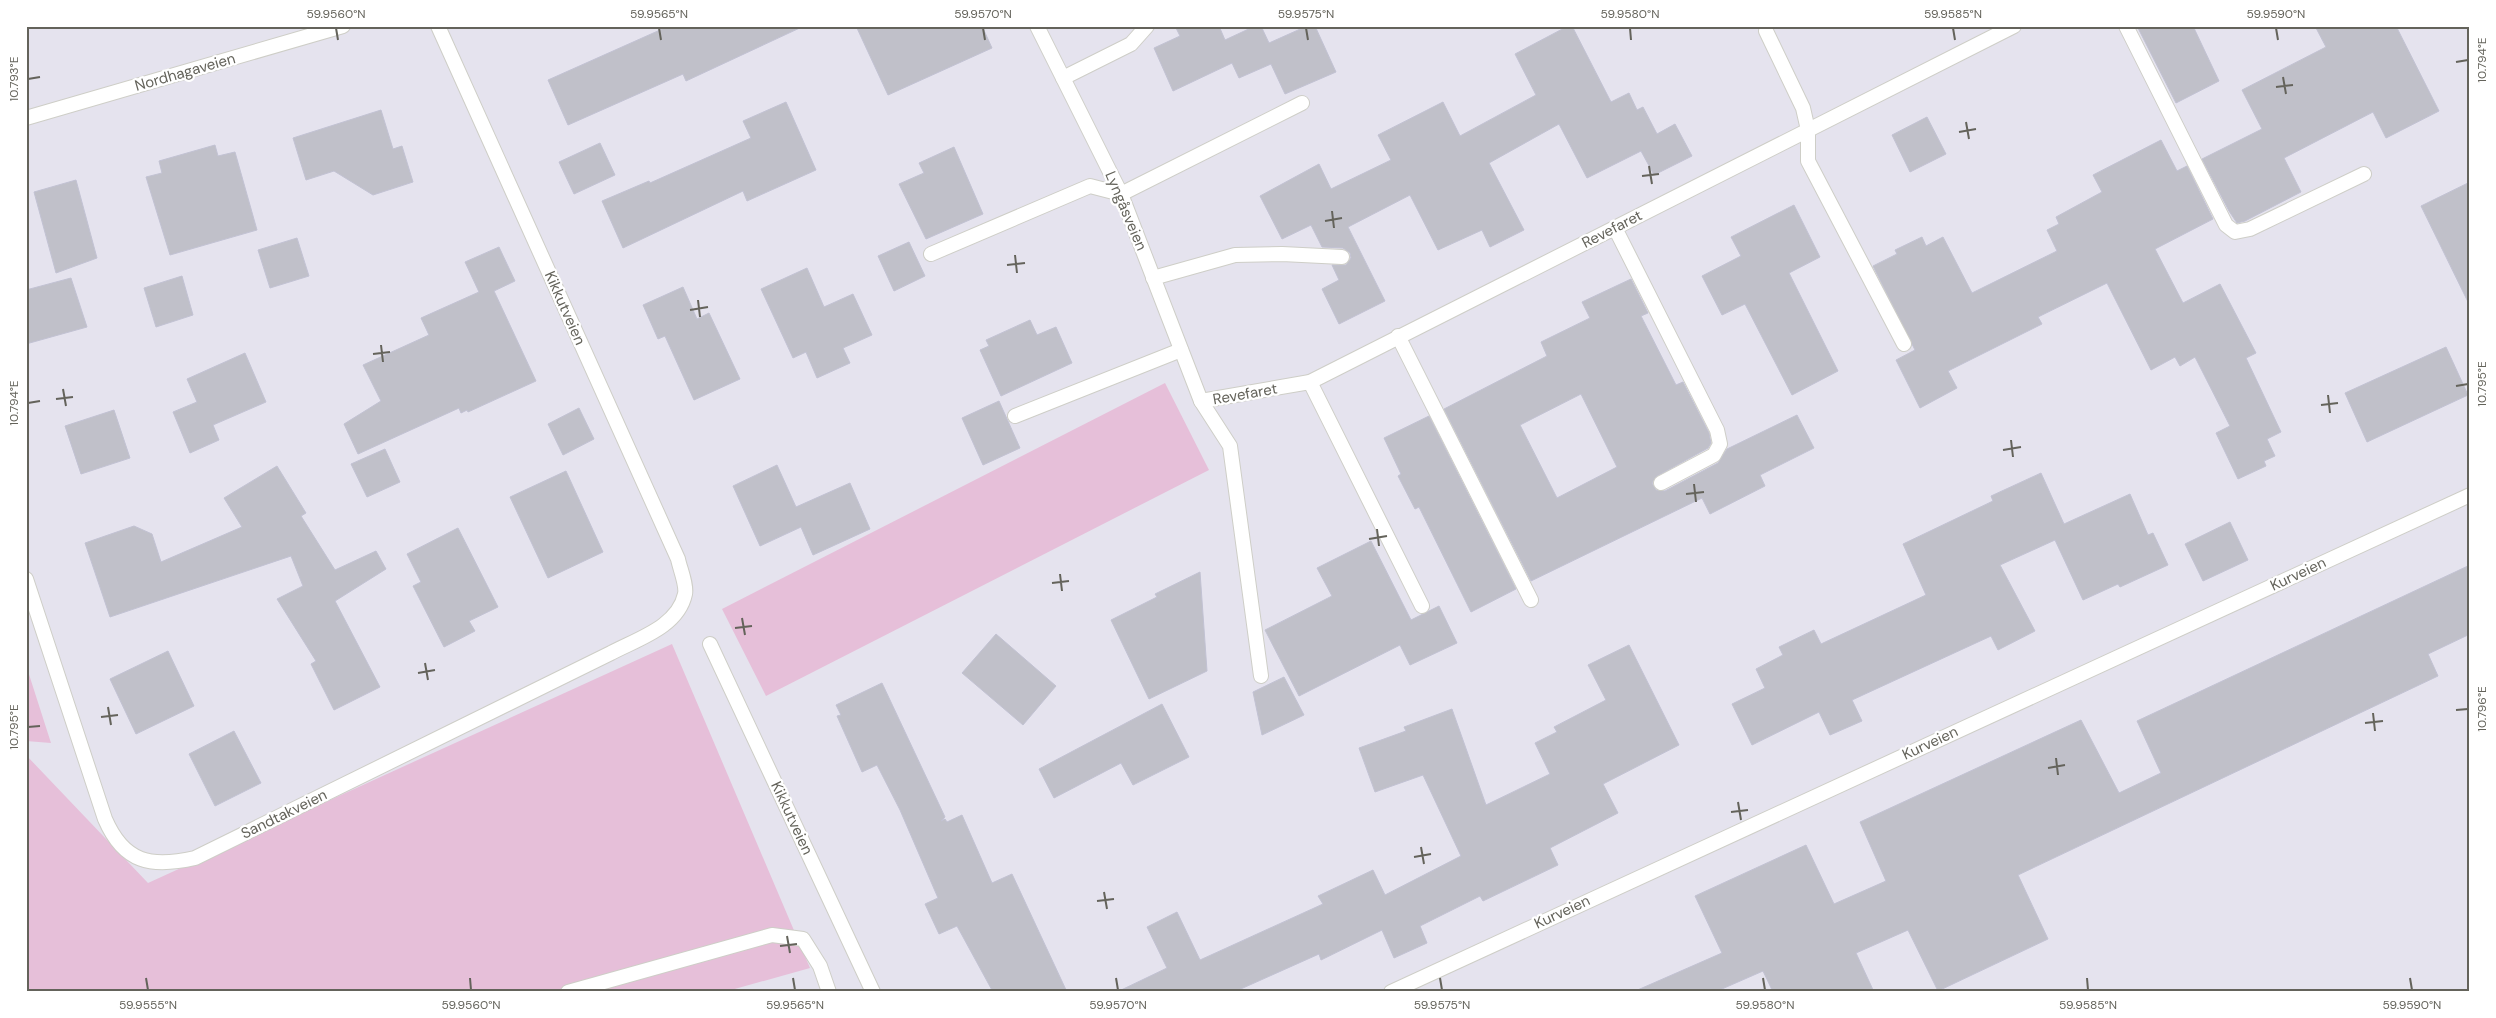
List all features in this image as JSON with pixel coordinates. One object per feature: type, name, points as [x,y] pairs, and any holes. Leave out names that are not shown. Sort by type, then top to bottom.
[{"type":"street","name":"Nordhagaveien","points":[[26,118],[343,26]]},
{"type":"street","name":"Kikkutveien","points":[[438,26],[678,559],[686,593]]},
{"type":"street","name":"Lyngåsveien","points":[[1037,26],[1121,194],[1201,401],[1230,446],[1262,676]]},
{"type":"street","points":[[1063,78],[1131,44],[1147,26]]},
{"type":"street","name":"Revefaret","points":[[1201,401],[1310,382],[2014,26]]},
{"type":"street","points":[[2126,26],[2226,225],[2235,232],[2250,229],[2364,174]]},
{"type":"street","points":[[1766,30],[1803,108],[1808,130],[1808,161],[1904,344]]},
{"type":"street","points":[[931,254],[1090,186],[1121,194],[1302,103]]},
{"type":"street","points":[[1615,228],[1667,328],[1716,430],[1720,444],[1714,455],[1661,483]]},
{"type":"street","points":[[1153,278],[1235,255],[1282,254],[1342,257]]},
{"type":"street","points":[[1398,336],[1532,600]]},
{"type":"street","points":[[1015,416],[1181,350]]},
{"type":"street","points":[[1310,382],[1422,606]]},
{"type":"street","name":"Kurveien","points":[[1391,992],[2470,496]]},
{"type":"street","name":"Sandtakveien","points":[[26,579],[104,819],[112,836],[127,852],[143,860],[158,864],[195,858],[611,653],[662,626],[674,616],[686,593]]},
{"type":"street","name":"Kikkutveien","points":[[710,644],[873,992]]},
{"type":"street","points":[[568,992],[772,935],[803,940],[820,966],[829,992]]},
{"type":"shaded area","points":[[1165,383],[1209,470],[766,696],[722,609]]},
{"type":"shaded area","points":[[672,644],[810,968],[724,992],[26,992],[26,755],[148,883]]},
{"type":"shaded area","points":[[26,665],[51,743],[26,741]]},
{"type":"building","points":[[669,26],[804,26],[686,81],[683,74],[568,125],[548,80]]},
{"type":"building","points":[[856,26],[982,26],[992,48],[888,95]]},
{"type":"building","points":[[1175,26],[1219,26],[1225,40],[1255,26],[1261,26],[1269,43],[1307,26],[1315,26],[1336,72],[1285,94],[1271,64],[1239,78],[1232,63],[1173,91],[1154,48],[1180,36]]},
{"type":"building","points":[[1568,26],[1572,26],[1611,102],[1629,93],[1637,110],[1643,107],[1657,134],[1675,124],[1692,156],[1654,175],[1641,151],[1587,178],[1559,124],[1489,163],[1524,230],[1490,247],[1482,230],[1438,250],[1410,195],[1348,227],[1385,301],[1339,324],[1322,289],[1339,280],[1332,265],[1346,265],[1351,258],[1350,253],[1343,248],[1322,247],[1311,225],[1282,239],[1260,196],[1319,164],[1331,189],[1391,160],[1378,135],[1443,102],[1460,136],[1536,95],[1515,54]]},
{"type":"building","points":[[2137,26],[2193,26],[2219,81],[2176,103]]},
{"type":"building","points":[[2315,26],[2396,26],[2439,111],[2386,138],[2373,112],[2284,158],[2301,192],[2245,221],[2237,223],[2202,159],[2262,129],[2242,90],[2326,47]]},
{"type":"building","points":[[786,102],[816,170],[747,201],[743,191],[623,248],[602,201],[649,181],[650,183],[751,138],[743,121]]},
{"type":"building","points":[[381,110],[393,149],[402,146],[413,182],[373,195],[334,171],[306,180],[293,138]]},
{"type":"building","points":[[1927,117],[1946,154],[1910,172],[1892,135]]},
{"type":"building","points":[[2161,140],[2177,171],[2187,166],[2213,219],[2155,249],[2183,303],[2220,284],[2256,353],[2246,358],[2281,432],[2267,439],[2275,456],[2264,461],[2266,466],[2238,479],[2216,433],[2230,426],[2195,357],[2180,366],[2175,357],[2151,370],[2107,283],[2038,317],[2042,324],[1948,371],[1957,388],[1920,408],[1896,360],[1915,350],[1873,266],[1897,254],[1895,250],[1922,237],[1926,246],[1943,237],[1972,293],[2057,251],[2047,230],[2059,224],[2056,217],[2102,192],[2093,175]]},
{"type":"building","points":[[600,143],[615,175],[574,194],[559,162]]},
{"type":"building","points":[[215,145],[218,156],[235,152],[257,230],[170,255],[146,177],[162,173],[159,161]]},
{"type":"building","points":[[954,147],[983,214],[926,239],[899,184],[924,173],[919,163]]},
{"type":"building","points":[[76,180],[97,258],[56,273],[34,192]]},
{"type":"building","points":[[2470,182],[2470,306],[2421,206]]},
{"type":"building","points":[[1794,205],[1820,257],[1789,273],[1838,371],[1792,395],[1745,304],[1722,315],[1702,276],[1741,256],[1731,237]]},
{"type":"building","points":[[297,238],[309,276],[270,288],[258,250]]},
{"type":"building","points":[[909,242],[925,276],[894,291],[878,256]]},
{"type":"building","points":[[499,247],[515,281],[494,291],[536,381],[468,412],[467,410],[461,413],[459,408],[358,454],[344,424],[381,401],[363,365],[429,335],[421,318],[479,292],[465,262]]},
{"type":"building","points":[[807,268],[824,307],[853,294],[872,335],[843,348],[850,363],[817,378],[806,352],[793,358],[761,289]]},
{"type":"building","points":[[182,276],[193,315],[156,327],[144,288]]},
{"type":"building","points":[[71,278],[87,327],[26,344],[26,290]]},
{"type":"building","points":[[1631,279],[1648,313],[1641,316],[1676,385],[1683,382],[1709,433],[1711,443],[1708,448],[1657,476],[1652,483],[1656,490],[1665,491],[1718,463],[1727,449],[1797,415],[1814,448],[1760,475],[1765,486],[1710,514],[1702,498],[1531,581],[1444,409],[1547,356],[1541,342],[1590,318],[1582,302]],"holes":[[[1581,394],[1617,467],[1557,498],[1520,425]]]},
{"type":"building","points":[[683,287],[697,319],[709,313],[740,379],[694,400],[665,336],[658,339],[643,305]]},
{"type":"building","points":[[1030,320],[1037,335],[1056,327],[1072,363],[1001,396],[980,350],[989,346],[986,340]]},
{"type":"building","points":[[2446,347],[2468,395],[2367,442],[2345,393]]},
{"type":"building","points":[[245,353],[266,402],[213,425],[219,440],[190,453],[173,412],[197,402],[187,379]]},
{"type":"building","points":[[999,401],[1020,448],[983,465],[962,418]]},
{"type":"building","points":[[579,408],[594,439],[563,455],[548,424]]},
{"type":"building","points":[[114,410],[130,458],[81,474],[65,426]]},
{"type":"building","points":[[1429,416],[1516,589],[1471,612],[1419,507],[1415,509],[1398,476],[1401,474],[1384,438]]},
{"type":"building","points":[[385,449],[400,482],[367,497],[351,464]]},
{"type":"building","points":[[777,465],[796,507],[850,483],[870,529],[813,555],[801,527],[760,546],[733,486]]},
{"type":"building","points":[[277,466],[306,513],[301,516],[335,570],[376,551],[386,569],[335,601],[380,687],[334,710],[311,664],[316,661],[277,599],[303,586],[291,556],[110,617],[85,543],[134,526],[152,534],[161,562],[242,527],[224,498]]},
{"type":"building","points":[[566,471],[603,552],[548,578],[510,497]]},
{"type":"building","points":[[2041,473],[2064,524],[2130,494],[2148,535],[2153,533],[2168,565],[2120,587],[2118,584],[2083,600],[2055,540],[2000,565],[2035,631],[1998,650],[1991,636],[1852,700],[1862,721],[1830,735],[1819,712],[1752,745],[1732,704],[1765,688],[1756,669],[1783,655],[1779,647],[1814,630],[1821,644],[1926,595],[1903,544],[1993,501],[1991,496]]},
{"type":"building","points":[[2230,522],[2248,560],[2203,581],[2185,544]]},
{"type":"building","points":[[458,528],[498,607],[469,621],[475,631],[444,647],[413,586],[421,582],[407,554]]},
{"type":"building","points":[[1371,541],[1411,620],[1439,606],[1457,643],[1410,665],[1400,645],[1299,696],[1265,630],[1332,596],[1317,568]]},
{"type":"building","points":[[2470,565],[2470,634],[2428,654],[2438,676],[2018,875],[2048,939],[1938,991],[1908,930],[1856,953],[1874,992],[1773,992],[1763,971],[1715,992],[1633,992],[1722,953],[1695,896],[1806,845],[1834,904],[1886,881],[1860,822],[2081,720],[2119,793],[2161,773],[2137,721]]},
{"type":"building","points":[[1200,572],[1207,671],[1149,699],[1111,620],[1157,597],[1155,594]]},
{"type":"building","points":[[996,634],[1056,686],[1023,725],[962,673]]},
{"type":"building","points":[[1629,645],[1679,745],[1603,784],[1618,813],[1550,848],[1558,865],[1483,901],[1480,896],[1420,926],[1427,943],[1394,958],[1382,930],[1321,960],[1319,954],[1234,992],[1117,992],[1167,968],[1147,927],[1177,912],[1200,960],[1323,904],[1318,896],[1373,870],[1385,895],[1461,856],[1423,775],[1375,792],[1359,748],[1406,731],[1404,727],[1452,709],[1486,805],[1550,774],[1535,743],[1557,732],[1554,727],[1606,700],[1588,665]]},
{"type":"building","points":[[168,651],[194,706],[136,734],[110,679]]},
{"type":"building","points":[[1284,677],[1304,715],[1262,735],[1253,692]]},
{"type":"building","points":[[882,683],[945,817],[941,821],[945,819],[947,822],[962,815],[992,883],[1012,874],[1067,992],[993,992],[957,926],[939,934],[925,904],[938,898],[900,810],[877,765],[862,772],[837,716],[841,715],[836,705]]},
{"type":"building","points":[[1162,704],[1189,757],[1133,785],[1121,763],[1054,798],[1039,769]]},
{"type":"building","points":[[234,731],[261,783],[215,806],[189,754]]}]
